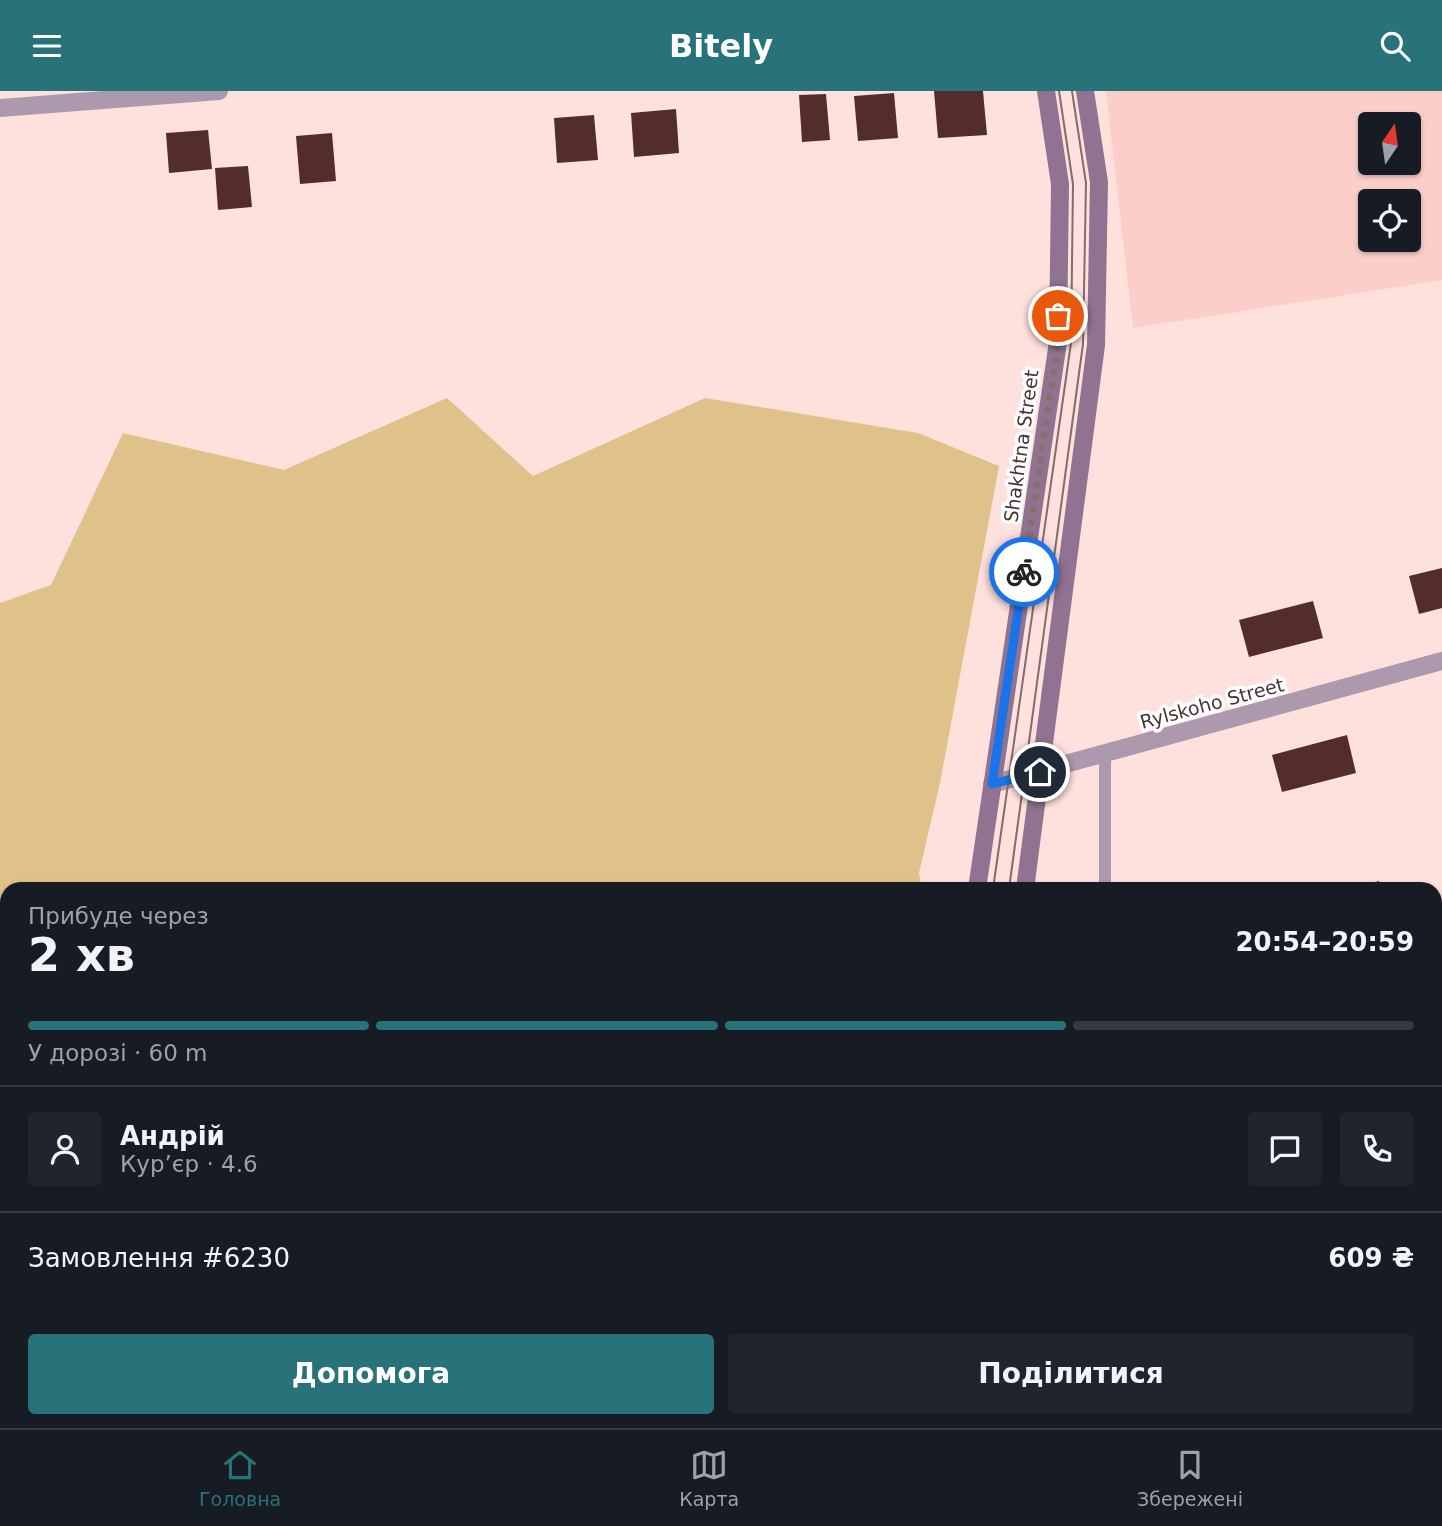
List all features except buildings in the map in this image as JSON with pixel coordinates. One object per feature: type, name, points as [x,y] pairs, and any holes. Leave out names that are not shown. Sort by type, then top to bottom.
[{"type":"main road","name":"Shakhtna Street","points":[[978,882],[1058,342],[1060,184],[1046,91]]},
{"type":"main road","points":[[1026,882],[1096,345],[1098,182],[1085,91]]},
{"type":"street","points":[[0,108],[219,91]]},
{"type":"street","name":"Rylskoho Street","points":[[992,784],[1442,661]]},
{"type":"lane","points":[[1105,754],[1105,882]]},
{"type":"shaded area","points":[[1106,91],[1442,91],[1442,280],[1133,328]]},
{"type":"shaded area","points":[[447,398],[533,476],[705,398],[918,433],[999,466],[940,783],[919,873],[921,882],[0,882],[0,603],[51,585],[123,433],[284,470]]},
{"type":"tram line","points":[[994,882],[1071,343],[1073,184],[1059,91]]},
{"type":"tram line","points":[[1010,882],[1083,344],[1086,183],[1072,91]]},
{"type":"way so far","points":[[1024,572],[1058,342],[1058,316]]},
{"type":"route","points":[[1024,572],[992,784],[1040,772]]}]
